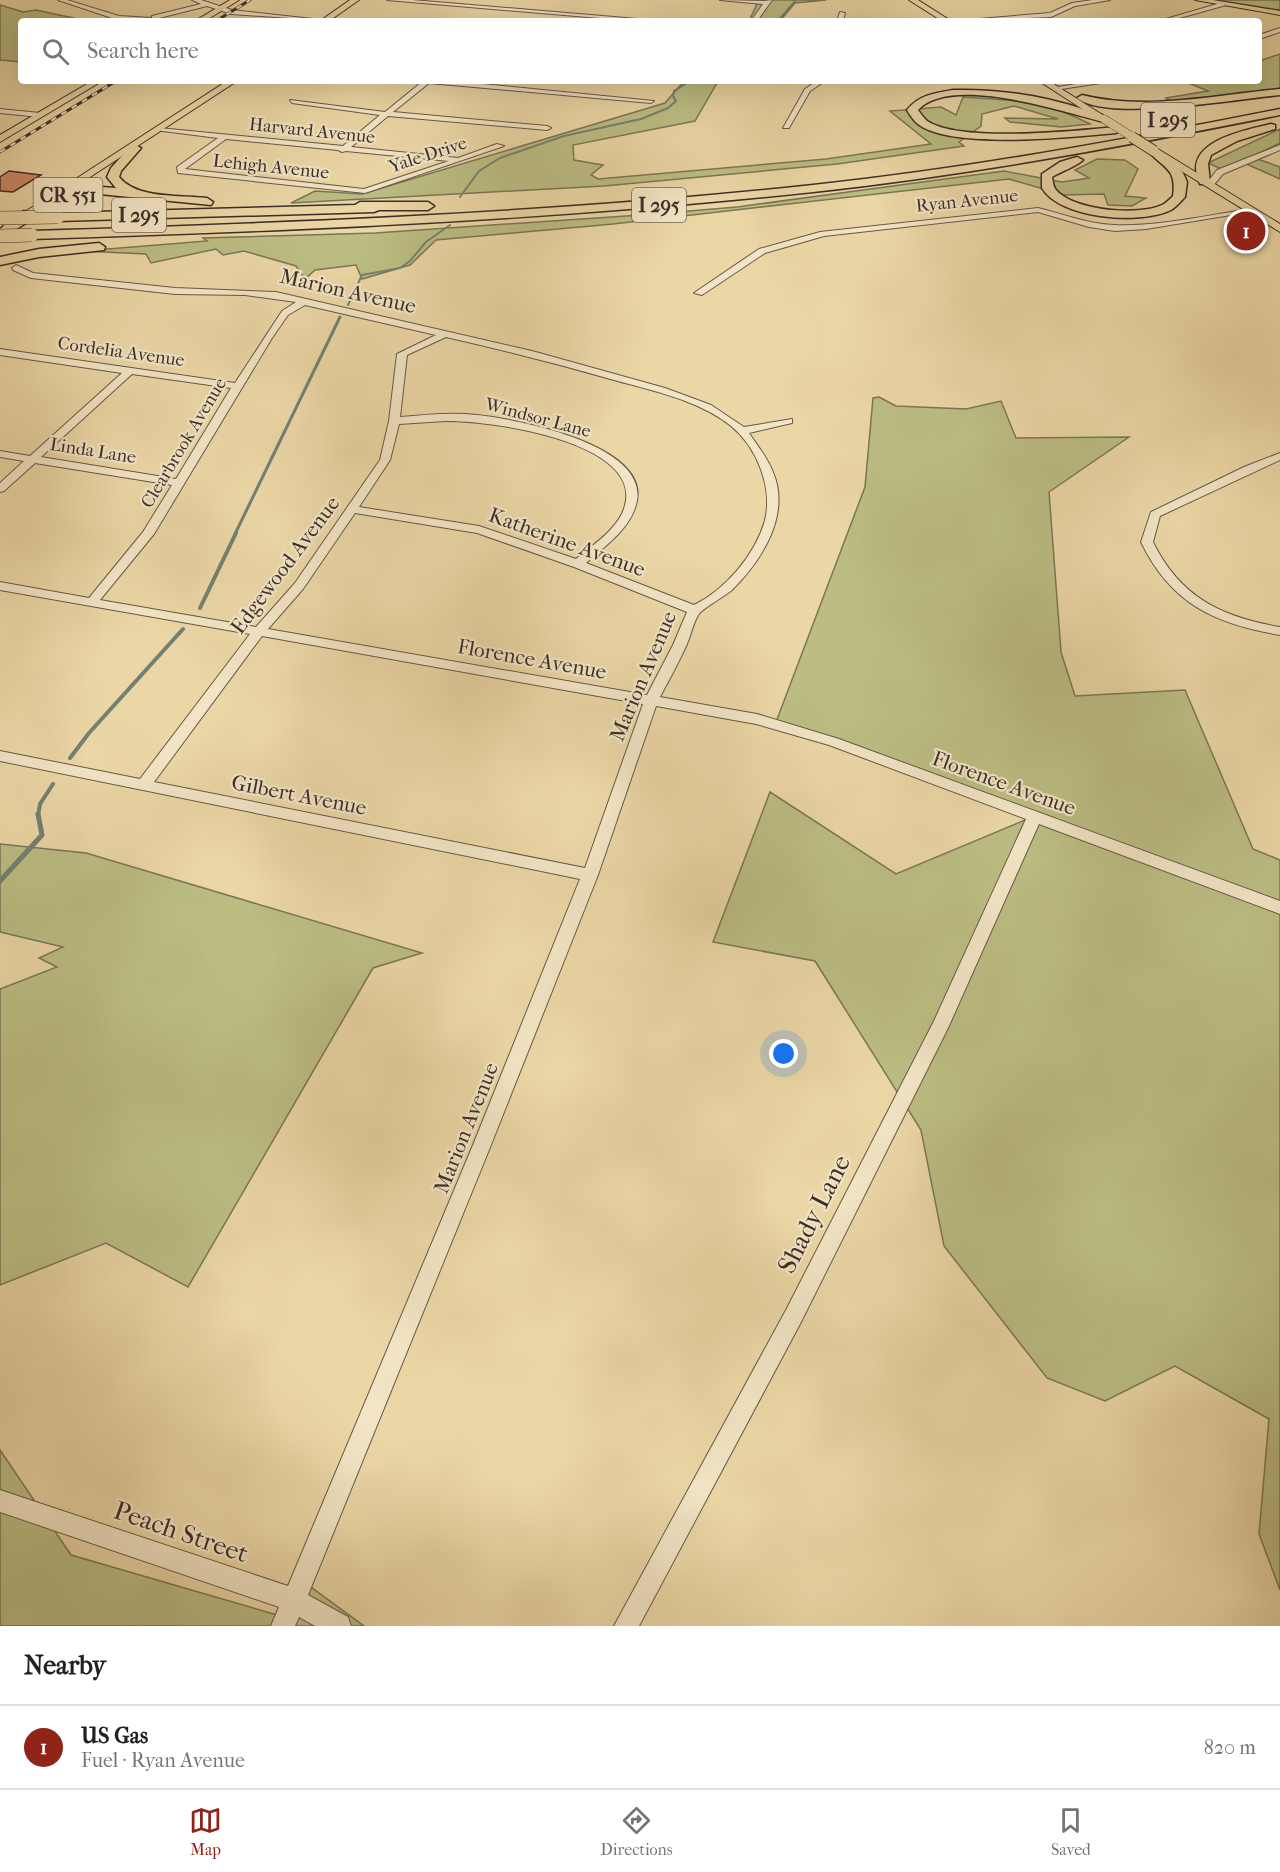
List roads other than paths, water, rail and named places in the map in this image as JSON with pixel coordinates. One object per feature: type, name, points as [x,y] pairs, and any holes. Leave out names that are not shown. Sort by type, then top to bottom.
[{"type":"highway","points":[[1055,88],[1097,103],[1131,106],[1280,94]]},
{"type":"highway","points":[[1104,119],[1039,100],[986,94],[931,97],[917,103],[912,110],[918,118],[933,126],[984,136],[1032,137],[1116,130]]},
{"type":"highway","name":"I 295","points":[[1220,110],[1280,94]]},
{"type":"highway","name":"I 295","points":[[0,235],[279,228],[457,220],[654,205],[812,189],[993,165],[1160,137],[1280,112]]},
{"type":"highway","points":[[1206,184],[1203,158],[1207,152],[1227,141],[1280,124]]},
{"type":"highway","name":"I 295","points":[[1007,148],[1135,127]]},
{"type":"highway","points":[[1154,151],[1174,169],[1181,180],[1182,191],[1177,199],[1165,209],[1140,213],[1100,212],[1068,203],[1048,189],[1046,176],[1064,164],[1136,146],[1160,137]]},
{"type":"highway","points":[[135,148],[116,170],[113,179],[123,188],[145,195]]},
{"type":"highway","points":[[55,194],[78,188],[145,195]]},
{"type":"highway","name":"I 295","points":[[0,218],[231,214],[433,206],[259,206],[145,195]]},
{"type":"highway","points":[[0,235],[22,220],[24,215]]},
{"type":"highway","points":[[0,256],[180,240],[457,220]]},
{"type":"highway","points":[[0,261],[39,253]]},
{"type":"main road","points":[[204,18],[236,0]]},
{"type":"main road","points":[[329,18],[355,0]]},
{"type":"main road","points":[[913,0],[942,18]]},
{"type":"main road","points":[[1199,0],[1280,13]]},
{"type":"main road","points":[[0,139],[93,84]]},
{"type":"main road","name":"CR 551","points":[[24,215],[228,84]]},
{"type":"main road","points":[[1048,84],[1280,229]]},
{"type":"main road","name":"CR 551","points":[[0,235],[78,188],[159,130]]},
{"type":"street","points":[[61,0],[118,18]]},
{"type":"street","points":[[195,0],[219,9],[298,18]]},
{"type":"street","points":[[390,0],[621,18]]},
{"type":"street","points":[[503,15],[522,0]]},
{"type":"street","points":[[723,0],[768,2]]},
{"type":"street","points":[[1062,0],[1070,5]]},
{"type":"street","points":[[1004,18],[1051,15],[1064,11],[1070,5],[1107,0]]},
{"type":"street","points":[[756,18],[768,2]]},
{"type":"street","points":[[150,18],[207,4]]},
{"type":"street","points":[[1173,18],[1224,4]]},
{"type":"street","points":[[841,18],[842,13]]},
{"type":"street","points":[[1262,36],[1280,30]]},
{"type":"street","points":[[342,150],[424,84]]},
{"type":"street","points":[[461,84],[651,101]]},
{"type":"street","points":[[786,126],[807,90],[817,84]]},
{"type":"street","points":[[1055,88],[1086,84]]},
{"type":"street","points":[[292,101],[386,114],[547,128]]},
{"type":"street","points":[[0,111],[40,115]]},
{"type":"street","name":"Harvard Avenue","points":[[159,130],[342,150],[461,160]]},
{"type":"street","name":"Lehigh Avenue","points":[[224,137],[180,169],[182,173],[365,191]]},
{"type":"street","name":"Yale Drive","points":[[365,191],[500,146]]},
{"type":"street","points":[[1206,184],[1220,172],[1280,147]]},
{"type":"street","name":"Ryan Avenue","points":[[699,293],[762,251],[823,234],[1028,211],[1046,211],[1089,225],[1115,228],[1146,226],[1251,211]]},
{"type":"street","name":"Marion Avenue","points":[[16,268],[30,275],[175,291],[276,295],[556,360],[650,387],[696,402],[726,418],[742,431],[768,468],[774,493],[773,511],[764,537],[747,563],[707,606],[694,610],[680,645],[651,701],[590,874],[482,1145],[283,1626]]},
{"type":"street","name":"Clearbrook Avenue","points":[[91,603],[148,534],[181,483],[237,386],[285,313],[303,302]]},
{"type":"street","name":"Edgewood Avenue","points":[[144,785],[258,633],[299,586],[385,460],[394,421],[402,354],[443,335]]},
{"type":"street","name":"Cordelia Avenue","points":[[0,352],[237,386]]},
{"type":"street","points":[[0,489],[130,370]]},
{"type":"street","name":"Windsor Lane","points":[[394,421],[447,418],[489,420],[552,436],[601,452],[610,458],[623,473],[631,489],[630,506],[621,523],[578,564]]},
{"type":"street","points":[[742,431],[788,421]]},
{"type":"street","name":"Linda Lane","points":[[0,454],[181,483]]},
{"type":"street","points":[[1280,456],[1246,468],[1203,493],[1155,514],[1147,542],[1163,571],[1187,594],[1217,615],[1241,625],[1280,631]]},
{"type":"street","name":"Katherine Avenue","points":[[353,509],[479,530],[578,564],[694,610]]},
{"type":"street","name":"Florence Avenue","points":[[0,586],[757,719],[796,729],[1280,908]]},
{"type":"street","name":"Gilbert Avenue","points":[[0,756],[590,874]]},
{"type":"street","name":"Shady Lane","points":[[626,1626],[793,1317],[942,1023],[1035,817]]},
{"type":"street","name":"Peach Street","points":[[0,1501],[293,1600],[339,1626]]},
{"type":"waterway","points":[[781,18],[796,0]]},
{"type":"waterway","points":[[460,197],[479,171],[500,158],[564,136],[641,119],[668,108],[676,101],[673,96],[674,91],[685,84]]},
{"type":"waterway","points":[[348,305],[362,275],[400,268],[410,261],[426,242],[450,225]]},
{"type":"waterway","points":[[235,534],[340,317]]},
{"type":"waterway","points":[[200,608],[236,533]]},
{"type":"waterway","points":[[70,758],[89,733],[183,629]]},
{"type":"waterway","points":[[38,815],[40,804],[53,784]]},
{"type":"waterway","points":[[0,881],[42,835],[38,815]]},
{"type":"railway","points":[[221,18],[250,0]]},
{"type":"railway","points":[[0,152],[111,84]]},
{"type":"place","name":"US Gas","points":[[1246,231]]}]
